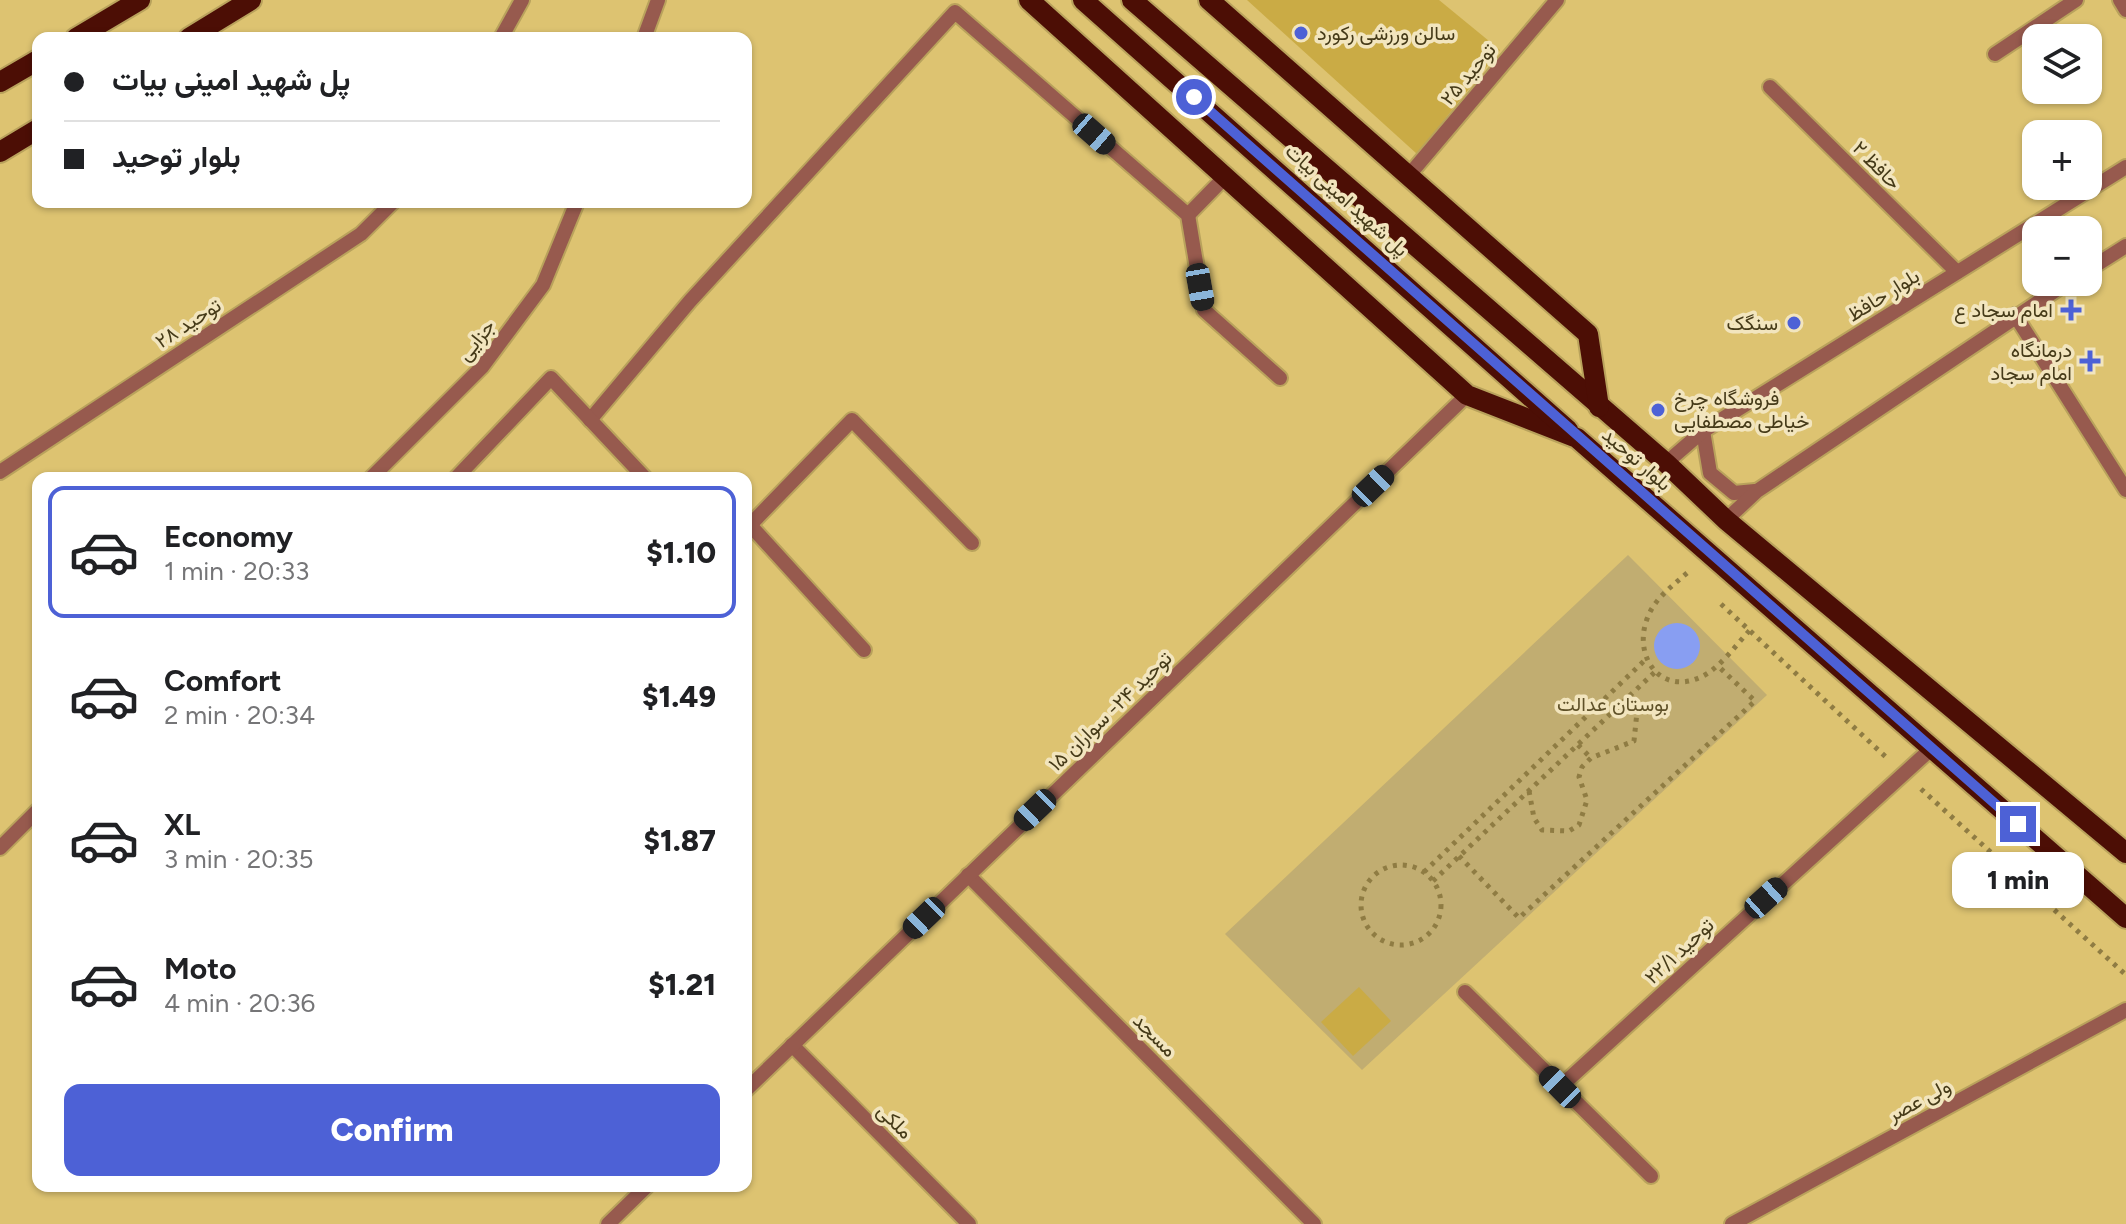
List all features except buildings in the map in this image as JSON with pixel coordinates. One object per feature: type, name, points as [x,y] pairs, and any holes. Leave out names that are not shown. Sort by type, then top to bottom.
[{"type":"main road","points":[[86,32],[140,0]]},
{"type":"main road","points":[[199,32],[251,0]]},
{"type":"main road","name":"بلوار توحید","points":[[1029,0],[1467,395],[1577,438],[2126,918]]},
{"type":"main road","name":"پل شهید امینی بیات","points":[[1083,0],[1577,438]]},
{"type":"main road","name":"پل شهید امینی بیات","points":[[1132,0],[1599,407]]},
{"type":"main road","name":"بلوار توحید","points":[[1209,0],[1588,334],[1599,407],[1666,463],[1726,520],[2126,853]]},
{"type":"main road","points":[[0,82],[32,63]]},
{"type":"main road","points":[[0,152],[32,133]]},
{"type":"street","points":[[504,32],[522,0]]},
{"type":"street","points":[[646,32],[658,0]]},
{"type":"street","name":"توحید ۲۵","points":[[1410,174],[1557,0]]},
{"type":"street","points":[[1995,54],[2076,0]]},
{"type":"street","points":[[2120,0],[2126,10]]},
{"type":"street","points":[[590,420],[690,301],[955,12],[1188,215],[1204,310],[1280,378]]},
{"type":"street","name":"حافظ ۲","points":[[1770,87],[1957,272]]},
{"type":"street","name":"بلوار حافظ","points":[[1666,463],[1703,431],[2126,167]]},
{"type":"street","points":[[1188,215],[1225,177]]},
{"type":"street","name":"توحید ۲۸","points":[[0,472],[361,234],[387,208]]},
{"type":"street","name":"جزایی","points":[[377,472],[482,367],[543,285],[575,208]]},
{"type":"street","points":[[2102,261],[2126,246]]},
{"type":"street","points":[[1726,520],[1757,491],[2046,296]]},
{"type":"street","points":[[2015,315],[2126,490]]},
{"type":"street","points":[[462,472],[551,378],[639,472]]},
{"type":"street","name":"توحید ۲۴- سواران ۱۵","points":[[752,1084],[1467,395]]},
{"type":"street","points":[[752,523],[852,420],[972,543]]},
{"type":"street","points":[[1703,431],[1710,473],[1734,493],[1757,491]]},
{"type":"street","points":[[752,531],[864,650]]},
{"type":"street","name":"توحید ۲۲/۱","points":[[1560,1087],[1931,749]]},
{"type":"street","points":[[0,848],[32,816]]},
{"type":"street","name":"مسجد","points":[[968,875],[1314,1224]]},
{"type":"street","points":[[1465,992],[1651,1176]]},
{"type":"street","name":"ولی عصر","points":[[1732,1224],[2126,1010]]},
{"type":"street","name":"ملکی","points":[[792,1045],[969,1224]]},
{"type":"street","points":[[614,1222],[642,1192]]},
{"type":"path","points":[[1675,563],[1697,583]]},
{"type":"path","points":[[1687,573],[1652,608],[1642,635],[1645,660],[1656,671],[1667,679],[1690,681],[1717,665],[1750,630]]},
{"type":"path","points":[[1718,602],[2126,975]]},
{"type":"path","points":[[1424,872],[1645,660]]},
{"type":"path","points":[[1459,856],[1519,918],[1755,701],[1717,665]]},
{"type":"path","points":[[1433,881],[1656,671]]},
{"type":"path","points":[[1529,790],[1534,818],[1542,830],[1569,831],[1579,825],[1587,800],[1579,777],[1582,767],[1591,758],[1634,741],[1637,712],[1630,695]]},
{"type":"path","points":[[1578,745],[1591,758]]},
{"type":"path","points":[[1398,864],[1424,872],[1440,892],[1440,917],[1425,937],[1401,945],[1375,936],[1361,913],[1365,886],[1373,875],[1398,864]]},
{"type":"green space","name":"بوستان عدالت","points":[[1628,555],[1767,695],[1362,1070],[1225,934]]},
{"type":"water","points":[[1677,623],[1693,630],[1700,646],[1693,662],[1677,669],[1661,662],[1654,646],[1661,630]]},
{"type":"place","name":"سالن ورزشی رکورد","points":[[1301,33]]},
{"type":"place","name":"امام سجاد ع","points":[[2071,310]]},
{"type":"place","name":"سنگک","points":[[1794,323]]},
{"type":"place","name":"درمانگاه امام سجاد","points":[[2090,361]]},
{"type":"place","name":"فروشگاه چرخ خیاطی مصطفایی","points":[[1658,410]]},
{"type":"route","points":[[1194,97],[2018,824]]}]
